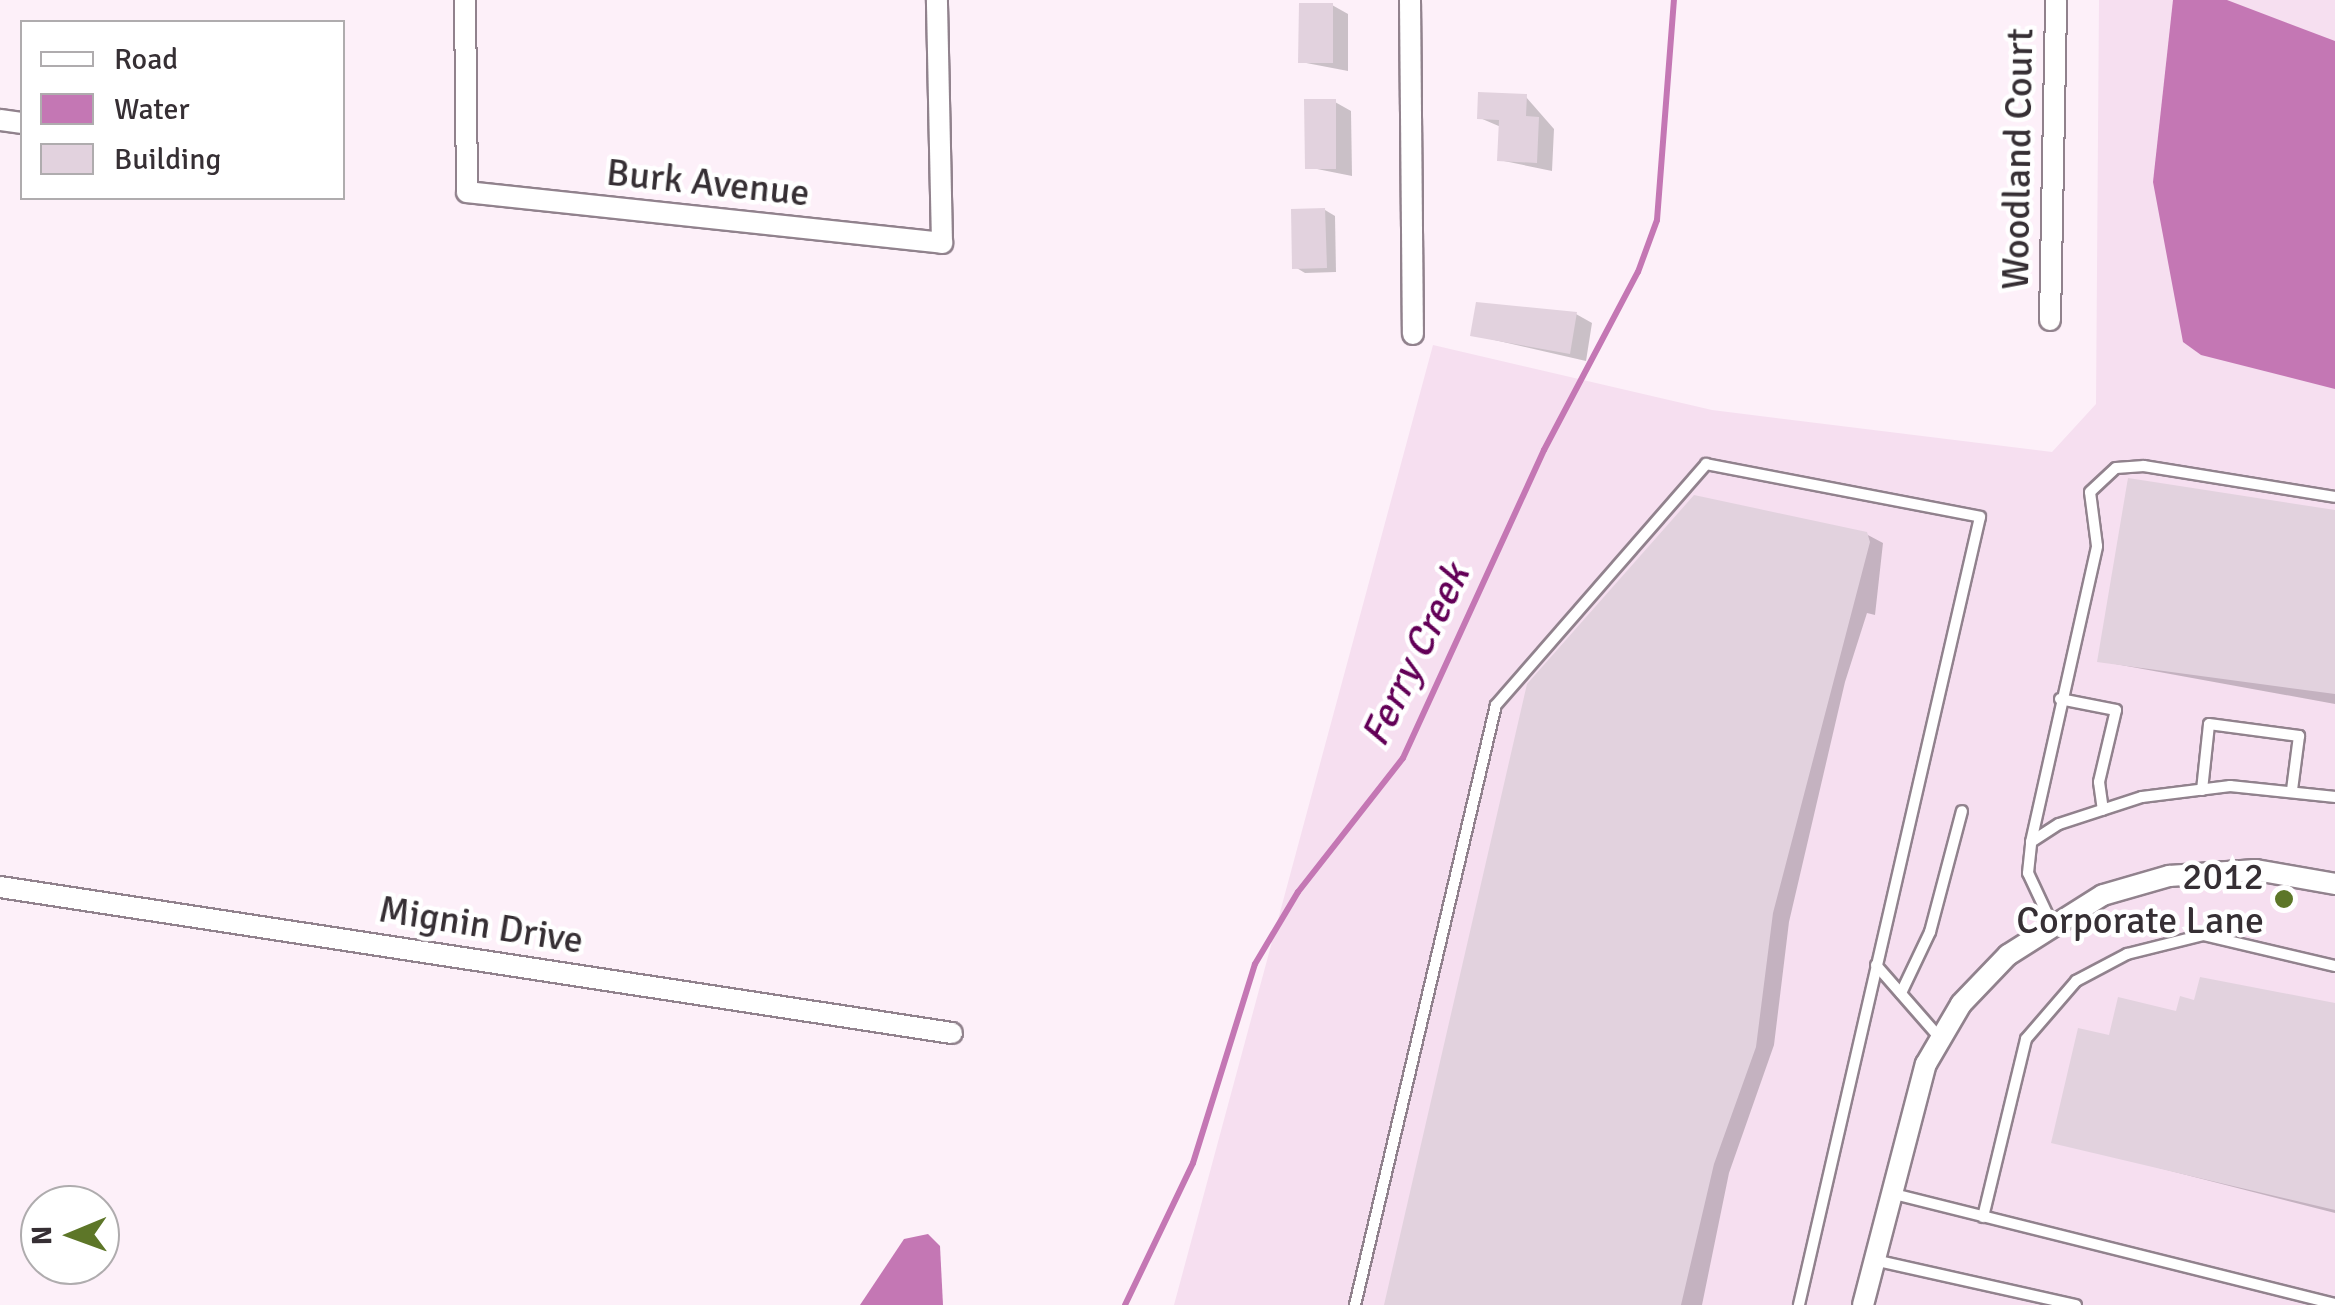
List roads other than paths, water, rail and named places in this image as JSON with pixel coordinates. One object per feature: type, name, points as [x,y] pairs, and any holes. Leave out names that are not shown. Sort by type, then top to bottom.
[{"type":"street","name":"Burk Avenue","points":[[464,0],[467,192],[942,243],[937,0]]},
{"type":"street","points":[[1410,0],[1413,334]]},
{"type":"street","name":"Woodland Court","points":[[2050,320],[2056,0]]},
{"type":"street","points":[[1863,1305],[1913,1098],[1940,1037],[1984,977],[2052,922],[2103,895],[2200,871],[2335,884]]},
{"type":"street","name":"Mignin Drive","points":[[0,887],[952,1033]]},
{"type":"lane","points":[[1355,1305],[1496,704],[1706,464],[1980,517],[1799,1305]]},
{"type":"lane","points":[[2052,922],[2028,874],[2060,699],[2097,546],[2086,507],[2116,468],[2335,497]]},
{"type":"lane","points":[[2060,699],[2116,710],[2099,782],[2103,810]]},
{"type":"lane","points":[[2202,790],[2209,724],[2300,736],[2292,790]]},
{"type":"lane","points":[[2031,842],[2103,810],[2202,790],[2292,790],[2335,797]]},
{"type":"lane","points":[[1900,993],[1930,932],[1962,811]]},
{"type":"lane","points":[[1982,1217],[2026,1039],[2076,981],[2126,954],[2203,936],[2335,966]]},
{"type":"lane","points":[[1876,965],[1940,1037]]},
{"type":"lane","points":[[1890,1193],[2335,1304]]},
{"type":"lane","points":[[1874,1260],[2076,1305]]},
{"type":"water","points":[[2173,0],[2227,0],[2335,41],[2335,389],[2201,355],[2183,342],[2153,182]]},
{"type":"water","points":[[928,1234],[940,1246],[943,1305],[860,1305],[904,1239]]},
{"type":"waterway","name":"Ferry Creek","points":[[1125,1305],[1193,1163],[1255,964],[1298,892],[1403,758],[1544,450],[1638,272],[1657,220],[1674,0]]},
{"type":"place","name":"2012 Corporate Lane","points":[[2284,899]]}]
